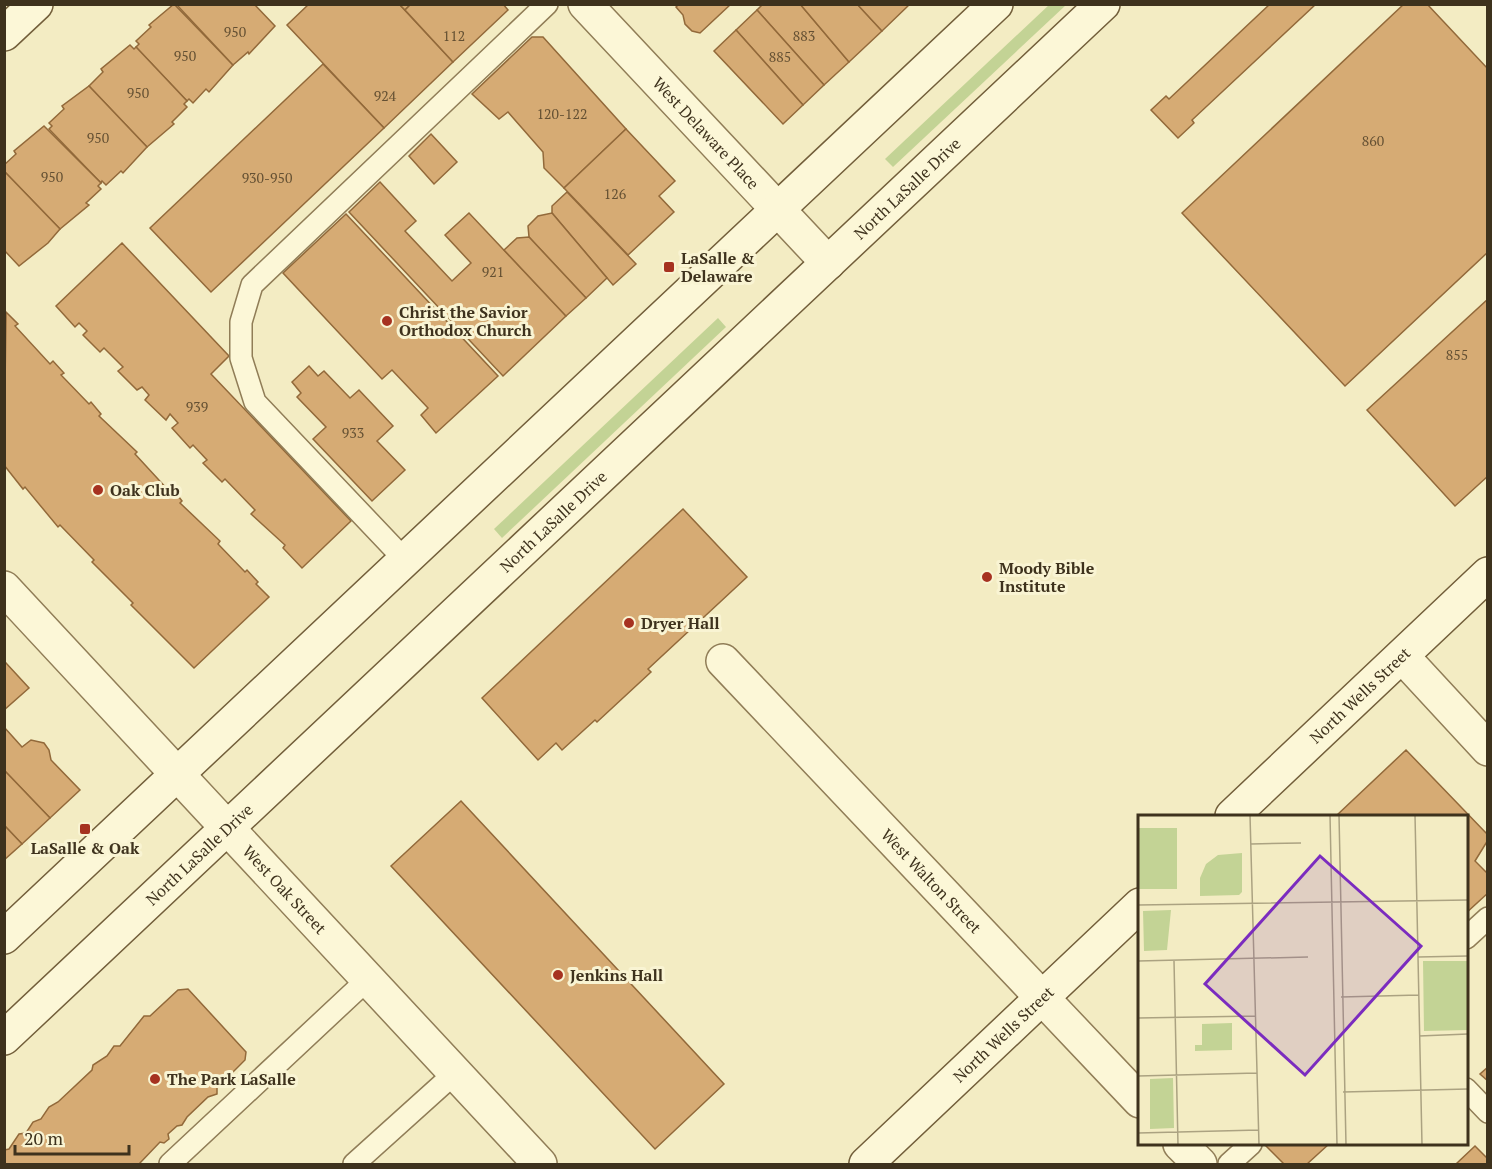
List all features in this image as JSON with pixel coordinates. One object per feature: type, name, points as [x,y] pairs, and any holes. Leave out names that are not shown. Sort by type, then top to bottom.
[{"type":"main road","points":[[4,34],[36,4]]},
{"type":"main road","name":"West Delaware Place","points":[[585,4],[828,263]]},
{"type":"main road","points":[[4,937],[996,4]]},
{"type":"main road","name":"North LaSalle Drive","points":[[4,1038],[226,826],[1103,4]]},
{"type":"main road","name":"North Wells Street","points":[[1233,815],[1488,574]]},
{"type":"main road","name":"West Oak Street","points":[[4,588],[540,1164]]},
{"type":"main road","points":[[1402,656],[1488,748]]},
{"type":"main road","name":"West Walton Street","points":[[723,661],[1138,1099]]},
{"type":"main road","name":"North Wells Street","points":[[866,1164],[1138,906]]},
{"type":"main road","points":[[1182,1145],[1200,1164]]},
{"type":"lane","points":[[405,560],[255,402],[241,358],[240,322],[252,285],[547,4]]},
{"type":"lane","points":[[1468,937],[1488,918]]},
{"type":"lane","points":[[170,1164],[368,979]]},
{"type":"lane","points":[[354,1164],[455,1073]]},
{"type":"lane","points":[[1468,1090],[1488,1112]]},
{"type":"lane","points":[[1229,1164],[1249,1145]]},
{"type":"green space","points":[[1050,4],[1066,5],[893,167],[885,159]]},
{"type":"green space","points":[[718,318],[726,327],[502,538],[494,529]]},
{"type":"building","points":[[174,4],[233,65],[209,92],[206,89],[193,103],[189,99],[187,101],[136,47],[139,44],[136,41],[151,27],[149,25]]},
{"type":"building","points":[[176,4],[254,4],[275,26],[249,54],[248,52],[233,65]]},
{"type":"building","points":[[309,4],[399,4],[453,62],[384,128],[287,25]]},
{"type":"building","points":[[399,4],[411,4],[405,10]]},
{"type":"building","points":[[411,4],[503,4],[508,10],[453,62],[405,10]]},
{"type":"building","points":[[679,4],[731,4],[700,33],[692,31],[685,24],[683,15],[676,7]]},
{"type":"building","points":[[763,4],[800,4],[849,62],[824,85],[757,10]]},
{"type":"building","points":[[800,4],[857,4],[882,31],[849,62]]},
{"type":"building","points":[[857,4],[910,4],[882,31]]},
{"type":"building","points":[[1270,4],[1316,4],[1192,120],[1194,123],[1178,138],[1151,110],[1166,96],[1169,99]]},
{"type":"building","points":[[1404,4],[1427,4],[1488,69],[1488,252],[1345,386],[1182,213]]},
{"type":"building","points":[[757,10],[824,85],[803,105],[736,30]]},
{"type":"building","points":[[736,30],[803,105],[783,124],[714,51]]},
{"type":"building","points":[[532,37],[543,37],[626,129],[564,188],[544,168],[543,152],[508,112],[499,119],[472,94]]},
{"type":"building","points":[[130,45],[134,49],[136,47],[187,101],[184,104],[187,107],[172,122],[174,124],[147,147],[89,86],[103,72],[101,69]]},
{"type":"building","points":[[323,64],[384,128],[211,292],[150,228]]},
{"type":"building","points":[[89,86],[147,147],[123,173],[121,171],[106,185],[102,181],[101,183],[49,129],[52,126],[49,123],[64,109],[62,106]]},
{"type":"building","points":[[44,126],[101,183],[98,186],[101,189],[86,203],[89,205],[60,229],[4,171],[4,165],[16,154],[14,151]]},
{"type":"building","points":[[626,129],[675,181],[659,196],[674,212],[628,255],[564,188]]},
{"type":"building","points":[[431,134],[457,162],[434,184],[409,156]]},
{"type":"building","points":[[4,171],[60,229],[48,243],[19,266],[4,250]]},
{"type":"building","points":[[380,182],[416,221],[405,231],[452,281],[471,263],[445,235],[469,213],[566,316],[503,376],[349,212]]},
{"type":"building","points":[[567,192],[636,264],[613,285],[552,213],[552,206]]},
{"type":"building","points":[[552,213],[607,278],[586,298],[529,237],[528,226],[538,216]]},
{"type":"building","name":"Christ the Savior Orthodox Church","points":[[346,214],[498,376],[436,433],[421,415],[428,408],[392,370],[382,379],[283,273]]},
{"type":"building","points":[[529,237],[586,298],[566,316],[504,250],[517,238]]},
{"type":"building","points":[[122,243],[229,356],[211,374],[351,521],[302,568],[283,548],[285,545],[251,514],[255,510],[225,479],[222,482],[203,463],[207,460],[193,445],[190,448],[172,428],[178,423],[170,414],[166,420],[145,400],[149,395],[142,387],[137,390],[118,371],[123,367],[104,348],[100,352],[83,335],[87,331],[79,323],[75,327],[56,306]]},
{"type":"building","points":[[1488,299],[1488,476],[1455,506],[1367,410]]},
{"type":"building","name":"Oak Club","points":[[6,312],[18,324],[15,326],[50,364],[53,361],[64,373],[61,375],[89,404],[91,402],[101,414],[99,416],[137,452],[135,454],[169,491],[172,488],[182,501],[180,503],[220,541],[218,544],[245,572],[247,570],[258,582],[256,584],[269,597],[194,668],[131,605],[133,603],[92,562],[94,560],[60,525],[58,527],[4,465]]},
{"type":"building","points":[[309,366],[318,376],[324,371],[350,398],[359,390],[393,426],[377,441],[405,470],[372,501],[313,439],[326,427],[297,397],[301,393],[292,382]]},
{"type":"building","name":"Dryer Hall","points":[[683,509],[747,577],[648,669],[651,672],[597,722],[595,720],[562,750],[556,743],[538,760],[482,698]]},
{"type":"building","points":[[6,663],[29,688],[4,710],[4,664]]},
{"type":"building","points":[[4,727],[22,747],[31,740],[44,743],[49,750],[51,760],[80,790],[50,818],[4,770]]},
{"type":"building","points":[[1406,750],[1488,835],[1488,840],[1475,861],[1488,874],[1488,893],[1468,911],[1468,815],[1337,815]]},
{"type":"building","points":[[4,770],[50,818],[22,844],[4,825]]},
{"type":"building","name":"Jenkins Hall","points":[[461,801],[724,1084],[655,1149],[391,866]]},
{"type":"building","points":[[4,825],[22,844],[4,860]]},
{"type":"building","name":"The Park LaSalle","points":[[188,989],[246,1052],[245,1060],[217,1088],[217,1094],[208,1097],[182,1125],[177,1126],[168,1134],[169,1139],[164,1143],[160,1142],[139,1164],[4,1164],[4,1150],[9,1149],[19,1134],[26,1133],[33,1122],[41,1119],[49,1107],[58,1102],[92,1070],[93,1065],[107,1056],[114,1046],[120,1046],[144,1016],[150,1016],[178,990]]},
{"type":"building","points":[[1488,1067],[1488,1081],[1480,1074]]},
{"type":"building","points":[[1265,1145],[1328,1145],[1307,1164],[1284,1164]]},
{"type":"building","points":[[1475,1146],[1488,1159],[1488,1164],[1456,1164]]},
{"type":"place","name":"LaSalle & Delaware","points":[[669,267]]},
{"type":"place","name":"Christ the Savior Orthodox Church","points":[[387,321]]},
{"type":"place","name":"Oak Club","points":[[98,490]]},
{"type":"place","name":"Moody Bible Institute","points":[[987,577]]},
{"type":"place","name":"Dryer Hall","points":[[629,623]]},
{"type":"place","name":"LaSalle & Oak","points":[[85,829]]},
{"type":"place","name":"Jenkins Hall","points":[[558,975]]},
{"type":"place","name":"The Park LaSalle","points":[[155,1079]]}]
